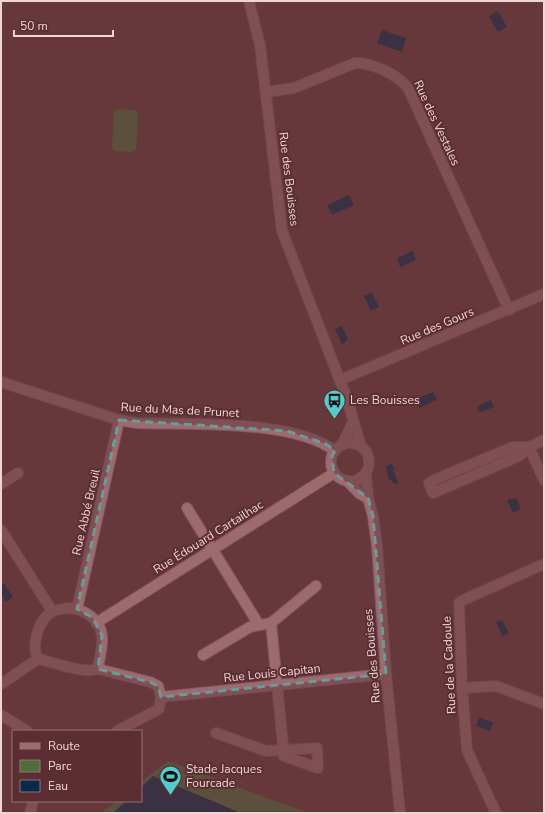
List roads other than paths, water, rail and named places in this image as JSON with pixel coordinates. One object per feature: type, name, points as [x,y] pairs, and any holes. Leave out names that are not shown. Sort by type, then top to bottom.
[{"type":"street","name":"Rue des Bouisses","points":[[249,1],[258,34],[282,231],[340,380],[361,446]]},
{"type":"street","name":"Rue des Vestales","points":[[266,92],[294,88],[355,63],[363,63],[402,81],[408,88],[509,310]]},
{"type":"street","name":"Rue des Gours","points":[[340,380],[544,294]]},
{"type":"street","name":"Rue du Mas de Prunet","points":[[1,382],[120,420],[137,423],[248,427],[286,431],[339,448]]},
{"type":"street","name":"Rue Abbé Breuil","points":[[77,609],[120,420]]},
{"type":"street","points":[[353,422],[331,462],[334,473],[338,477],[347,481],[360,494],[368,498]]},
{"type":"street","points":[[529,447],[513,447],[436,479],[430,483],[433,493],[519,456],[529,447],[544,440]]},
{"type":"street","points":[[339,448],[352,443],[361,446],[369,459],[366,474],[357,480],[347,481]]},
{"type":"street","points":[[529,447],[544,480]]},
{"type":"street","points":[[1,484],[18,473]]},
{"type":"street","name":"Rue Édouard Cartailhac","points":[[96,623],[334,473]]},
{"type":"street","name":"Rue des Bouisses","points":[[366,474],[368,498],[373,516],[377,546],[386,674],[400,813]]},
{"type":"street","points":[[187,508],[259,625]]},
{"type":"street","points":[[1,530],[52,611]]},
{"type":"street","name":"Rue de la Cadoule","points":[[496,813],[467,750],[458,604],[461,601],[544,564]]},
{"type":"street","points":[[203,656],[250,627],[271,623],[316,586]]},
{"type":"street","points":[[38,659],[34,652],[36,640],[43,623],[52,611],[77,609],[85,611],[96,623],[102,635],[98,669]]},
{"type":"street","points":[[216,734],[266,751],[284,751],[271,623]]},
{"type":"street","points":[[1,684],[38,659],[91,671],[98,669],[150,682],[158,686],[161,697],[159,709],[119,730]]},
{"type":"street","name":"Rue Louis Capitan","points":[[161,697],[386,674]]},
{"type":"street","points":[[462,688],[496,686],[544,704]]},
{"type":"street","points":[[1,715],[25,730]]},
{"type":"street","points":[[30,813],[33,802]]},
{"type":"water","points":[[498,11],[507,27],[498,32],[489,16]]},
{"type":"water","points":[[382,30],[406,38],[402,52],[377,43]]},
{"type":"water","points":[[349,195],[354,205],[332,215],[327,205]]},
{"type":"water","points":[[413,251],[416,260],[400,267],[397,258]]},
{"type":"water","points":[[372,293],[379,307],[371,311],[364,296]]},
{"type":"water","points":[[342,326],[348,339],[342,345],[335,329]]},
{"type":"water","points":[[433,392],[437,400],[419,408],[415,399]]},
{"type":"water","points":[[491,400],[494,407],[481,412],[478,411],[478,406]]},
{"type":"water","points":[[392,464],[399,484],[393,483],[388,477],[386,466]]},
{"type":"water","points":[[516,498],[521,509],[513,513],[507,500]]},
{"type":"water","points":[[4,583],[13,597],[6,602],[1,594],[1,586]]},
{"type":"water","points":[[502,620],[509,633],[502,636],[496,622]]},
{"type":"water","points":[[479,717],[493,723],[490,731],[476,726]]},
{"type":"water","name":"Stade Jacques Fourcade","points":[[153,776],[241,813],[113,813],[125,802],[142,802],[142,786]]},
{"type":"place","name":"Les Bouisses","points":[[335,420]]},
{"type":"place","name":"Stade Jacques Fourcade","points":[[170,796]]}]
